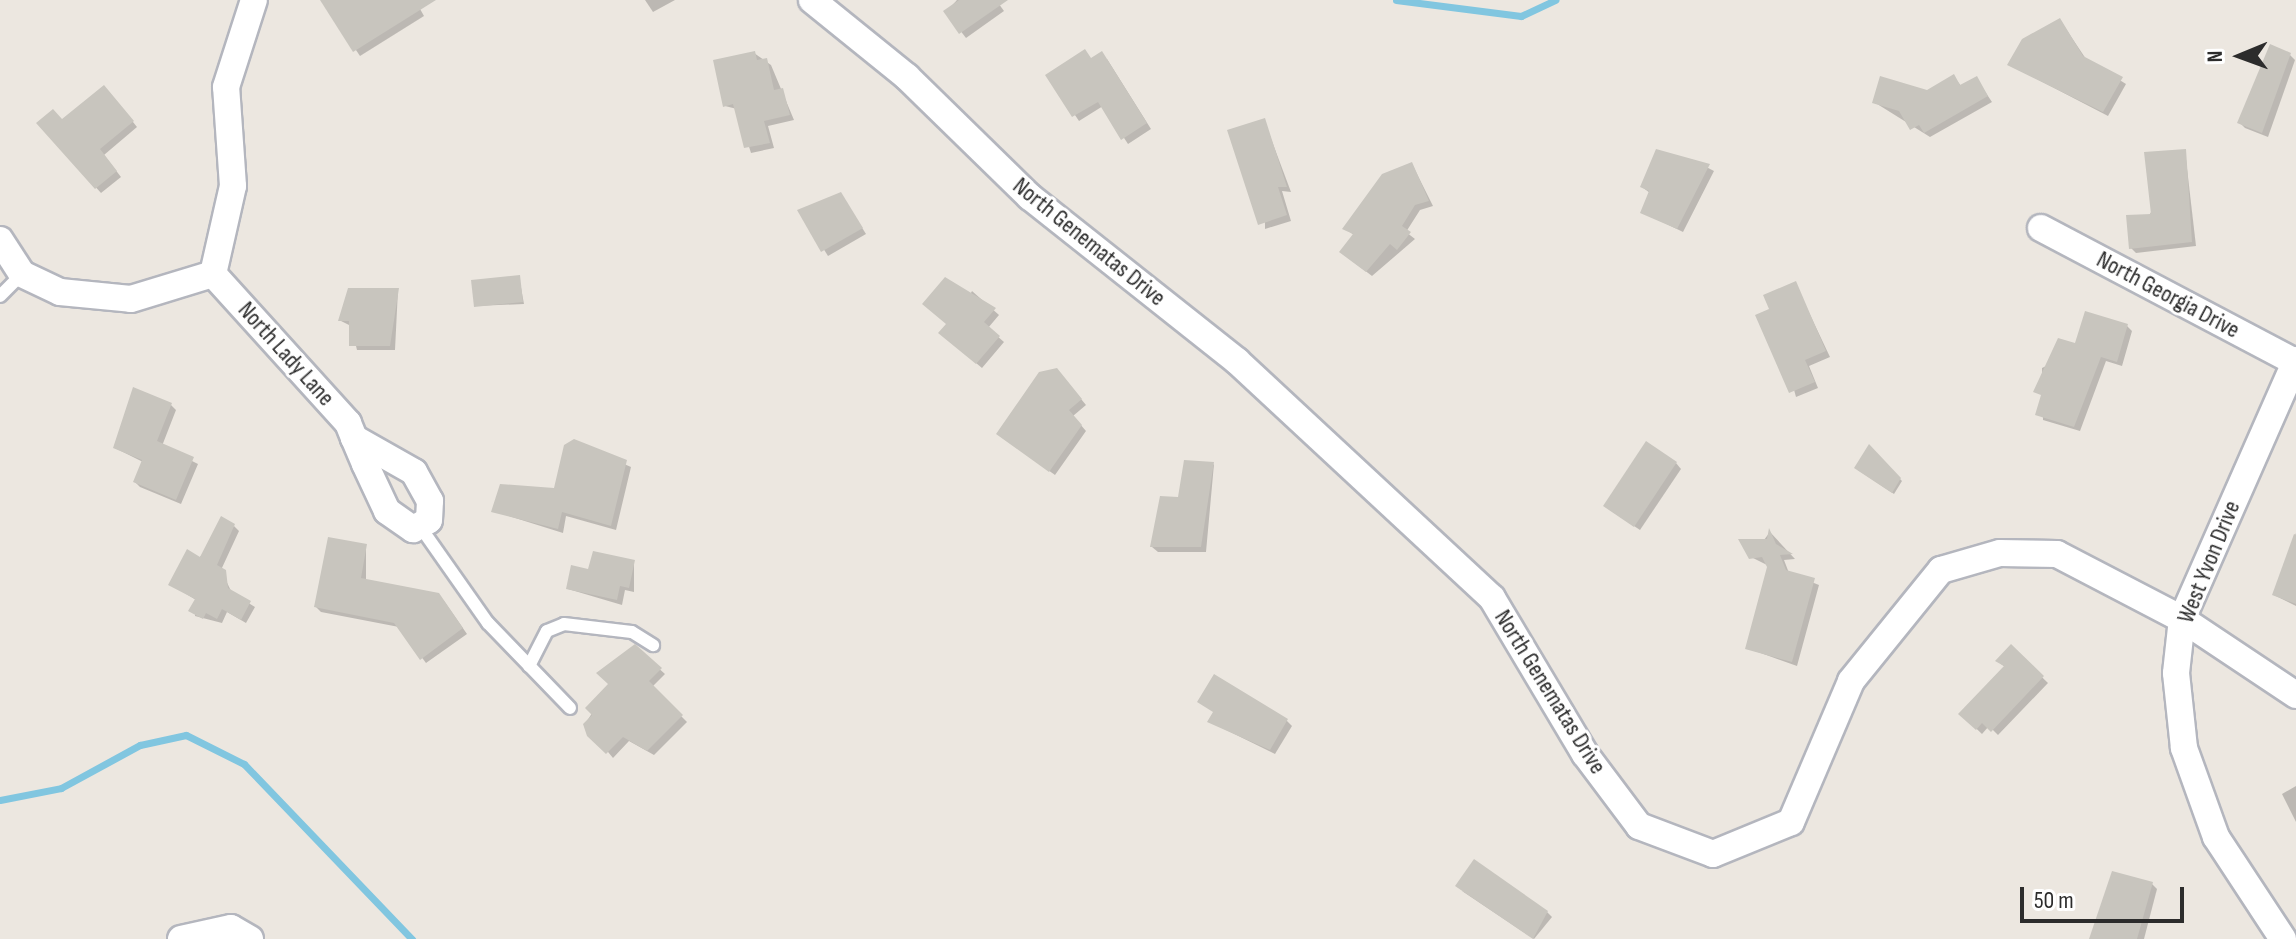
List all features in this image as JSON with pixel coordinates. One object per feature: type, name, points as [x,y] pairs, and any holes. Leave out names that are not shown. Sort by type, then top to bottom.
[{"type":"street","points":[[0,240],[22,274],[60,292],[131,299],[213,274],[233,186],[226,87],[254,0]]},
{"type":"street","name":"North Genematas Drive","points":[[812,0],[907,77],[1030,197],[1237,361],[1492,598],[1585,754],[1639,826],[1713,854],[1791,822],[1851,681],[1941,570],[2000,553],[2057,554],[2182,619],[2296,695]]},
{"type":"street","name":"North Georgia Drive","points":[[2041,228],[2295,361]]},
{"type":"street","name":"North Lady Lane","points":[[213,274],[354,438],[387,511],[402,526],[419,525],[429,520],[430,501],[414,472],[354,438]]},
{"type":"street","name":"West Yvon Drive","points":[[2283,939],[2216,837],[2184,748],[2176,673],[2182,619],[2295,361]]},
{"type":"street","points":[[181,939],[231,928],[250,939]]},
{"type":"lane","points":[[0,296],[22,274]]},
{"type":"lane","points":[[419,525],[488,623],[570,708]]},
{"type":"lane","points":[[529,666],[547,631],[564,624],[632,632],[653,645]]},
{"type":"building","points":[[320,0],[436,0],[353,52]]},
{"type":"building","points":[[959,0],[1008,0],[959,34],[943,11]]},
{"type":"building","points":[[2060,18],[2083,56],[2123,77],[2103,112],[2007,65],[2022,39]]},
{"type":"building","points":[[2270,44],[2291,53],[2262,133],[2237,123]]},
{"type":"building","points":[[1085,49],[1091,58],[1102,51],[1147,123],[1121,140],[1098,102],[1072,117],[1045,75]]},
{"type":"building","points":[[755,51],[757,60],[767,58],[774,90],[783,88],[790,115],[764,121],[770,143],[744,148],[733,104],[723,107],[713,60]]},
{"type":"building","points":[[1954,74],[1960,85],[1977,76],[1988,96],[1924,133],[1919,125],[1910,130],[1899,111],[1872,103],[1880,76],[1927,90]]},
{"type":"building","points":[[104,85],[134,121],[100,149],[117,171],[95,189],[36,123],[53,109],[62,119]]},
{"type":"building","points":[[1265,118],[1287,187],[1278,187],[1287,215],[1258,225],[1227,130]]},
{"type":"building","points":[[1656,149],[1710,164],[1677,229],[1640,213],[1649,191],[1640,187]]},
{"type":"building","points":[[2186,149],[2192,242],[2129,249],[2126,215],[2151,214],[2144,152]]},
{"type":"building","points":[[1412,162],[1429,201],[1415,205],[1402,226],[1411,232],[1397,250],[1390,244],[1366,272],[1339,252],[1353,234],[1342,229],[1382,174]]},
{"type":"building","points":[[841,192],[863,228],[821,252],[797,210]]},
{"type":"building","points":[[520,275],[523,302],[474,307],[471,280]]},
{"type":"building","points":[[945,277],[996,308],[984,322],[1000,336],[976,364],[938,333],[946,324],[922,304]]},
{"type":"building","points":[[1796,281],[1826,351],[1805,360],[1815,382],[1789,393],[1755,315],[1769,309],[1763,295]]},
{"type":"building","points":[[348,288],[399,288],[390,346],[349,346],[349,321],[338,321]]},
{"type":"building","points":[[2085,311],[2128,324],[2117,362],[2101,357],[2074,427],[2035,415],[2041,395],[2033,392],[2058,338],[2075,343]]},
{"type":"building","points":[[1057,368],[1082,399],[1069,410],[1082,425],[1049,472],[996,434],[1039,372]]},
{"type":"building","points":[[133,387],[172,403],[157,441],[194,457],[176,500],[133,482],[142,460],[113,448]]},
{"type":"building","points":[[574,439],[627,460],[611,526],[562,512],[558,529],[491,512],[500,484],[554,488],[564,445]]},
{"type":"building","points":[[1646,441],[1677,462],[1634,527],[1603,506]]},
{"type":"building","points":[[1869,444],[1901,478],[1892,493],[1854,468]]},
{"type":"building","points":[[1184,460],[1214,462],[1201,547],[1150,547],[1160,496],[1178,497]]},
{"type":"building","points":[[221,516],[235,524],[217,565],[226,570],[228,588],[251,601],[241,620],[222,609],[217,619],[206,613],[203,619],[188,611],[195,599],[168,585],[187,549],[200,557]]},
{"type":"building","points":[[1769,528],[1776,544],[1793,554],[1780,555],[1786,570],[1815,578],[1792,662],[1745,649],[1767,567],[1762,557],[1749,559],[1738,539],[1767,539]]},
{"type":"building","points":[[2296,535],[2296,604],[2272,595]]},
{"type":"building","points":[[328,537],[367,544],[361,578],[439,593],[463,628],[420,660],[394,623],[314,607]]},
{"type":"building","points":[[593,551],[635,560],[629,588],[620,586],[617,600],[566,589],[571,565],[588,569]]},
{"type":"building","points":[[635,644],[662,668],[649,681],[683,715],[647,751],[623,737],[606,754],[587,736],[583,724],[592,715],[585,708],[608,684],[596,673]]},
{"type":"building","points":[[2011,644],[2044,676],[1991,732],[1982,723],[1976,730],[1958,714],[2004,666],[1995,661]]},
{"type":"building","points":[[1214,674],[1288,719],[1270,750],[1207,722],[1213,712],[1197,702]]},
{"type":"building","points":[[1474,859],[1548,911],[1533,939],[1455,886]]},
{"type":"building","points":[[2112,871],[2153,882],[2137,939],[2089,939]]},
{"type":"waterway","points":[[1396,0],[1521,16],[1555,0]]},
{"type":"waterway","points":[[0,800],[61,788],[140,745],[186,735],[244,764],[412,939]]}]
